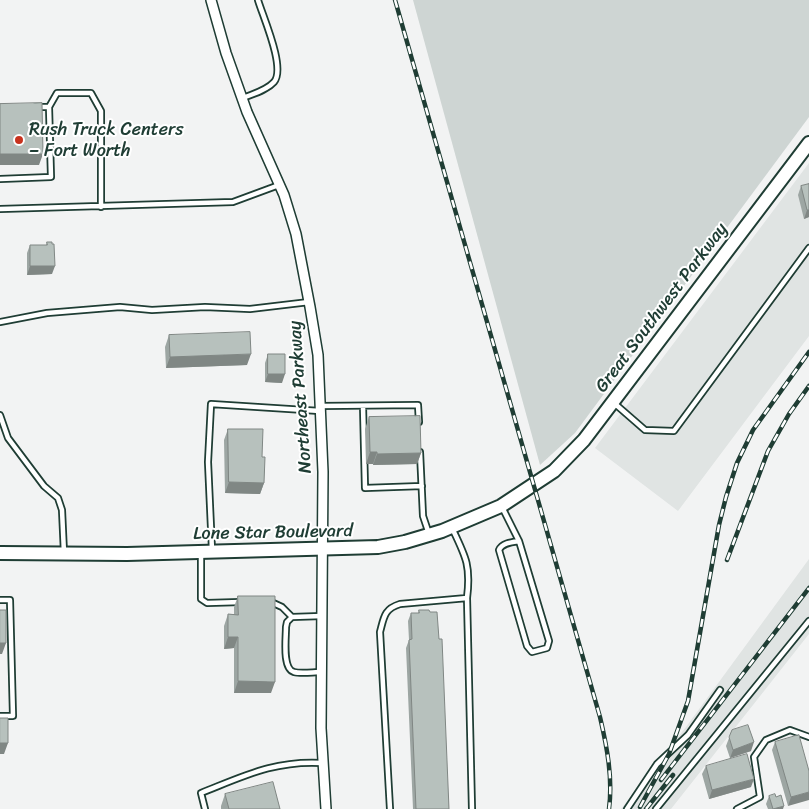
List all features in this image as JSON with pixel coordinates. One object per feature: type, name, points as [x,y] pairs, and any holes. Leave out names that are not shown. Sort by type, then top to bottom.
[{"type":"street","name":"Northeast Parkway","points":[[211,0],[242,98],[279,185],[296,234],[318,355],[323,472],[321,728],[326,809]]},
{"type":"street","name":"Great Southwest Parkway","points":[[533,484],[554,471],[584,440],[809,143]]},
{"type":"street","name":"Lone Star Boulevard","points":[[0,553],[127,554],[378,547],[429,535],[452,527],[501,506],[533,484]]},
{"type":"lane","points":[[242,98],[269,87],[277,78],[278,66],[258,0]]},
{"type":"lane","points":[[0,179],[51,177],[49,107],[57,93],[91,93],[101,111],[101,207]]},
{"type":"lane","points":[[30,107],[49,107]]},
{"type":"lane","points":[[0,209],[233,202],[279,185]]},
{"type":"lane","points":[[613,402],[645,430],[674,431],[809,248]]},
{"type":"lane","points":[[0,322],[47,313],[120,307],[152,310],[205,307],[250,309],[309,302]]},
{"type":"lane","points":[[245,602],[207,603],[201,599],[206,552],[211,404],[320,409],[418,405],[419,432]]},
{"type":"lane","points":[[363,406],[365,488],[422,486]]},
{"type":"lane","points":[[0,415],[8,438],[44,486],[58,498],[62,510],[64,554]]},
{"type":"lane","points":[[420,450],[423,516],[429,535]]},
{"type":"lane","points":[[501,506],[519,540],[549,641],[547,648],[532,652],[527,646],[499,550],[505,545],[519,540]]},
{"type":"lane","points":[[452,527],[468,566],[469,579],[467,598],[472,809]]},
{"type":"lane","points":[[390,809],[380,632],[384,615],[391,607],[400,604],[467,598]]},
{"type":"lane","points":[[0,600],[10,600],[13,716],[0,716]]},
{"type":"lane","points":[[262,602],[270,602],[282,607],[292,617]]},
{"type":"lane","points":[[322,616],[292,617],[287,622],[286,627],[286,664],[290,670],[294,672],[322,672]]},
{"type":"lane","points":[[656,809],[809,621]]},
{"type":"lane","points":[[627,809],[657,764],[688,735],[720,690]]},
{"type":"lane","points":[[737,809],[760,797],[754,757],[766,740],[790,730],[809,737]]},
{"type":"lane","points":[[205,809],[201,793],[264,768],[309,763],[323,764]]},
{"type":"shaded area","points":[[413,0],[809,0],[809,117],[575,433],[540,465]]},
{"type":"shaded area","points":[[809,163],[809,336],[678,511],[595,448]]},
{"type":"shaded area","points":[[809,559],[809,634],[671,809],[621,809],[686,727]]},
{"type":"building","name":"Rush Truck Centers – Fort Worth","points":[[42,103],[43,154],[0,154],[0,104]]},
{"type":"building","points":[[809,184],[809,210],[807,210],[801,186]]},
{"type":"building","points":[[47,242],[54,244],[55,266],[30,266],[30,245],[47,245]]},
{"type":"building","points":[[250,332],[251,354],[170,357],[169,335]]},
{"type":"building","points":[[268,354],[285,354],[285,374],[268,374]]},
{"type":"building","points":[[420,416],[421,453],[377,454],[377,452],[370,452],[369,417]]},
{"type":"building","points":[[228,429],[263,429],[262,457],[265,457],[264,483],[229,482]]},
{"type":"building","points":[[238,596],[275,596],[275,682],[238,681],[238,637],[228,637],[228,614],[238,615]]},
{"type":"building","points":[[0,610],[6,610],[6,643],[0,643]]},
{"type":"building","points":[[419,610],[437,612],[439,639],[442,639],[449,809],[416,809],[409,640],[412,639],[411,613],[419,613]]},
{"type":"building","points":[[0,718],[8,718],[8,743],[0,743]]},
{"type":"building","points":[[748,725],[754,742],[733,750],[729,737],[732,730]]},
{"type":"building","points":[[799,735],[809,771],[809,792],[791,797],[775,742]]},
{"type":"building","points":[[747,754],[754,779],[712,790],[706,766]]},
{"type":"building","points":[[273,782],[280,809],[229,809],[225,794]]},
{"type":"building","points":[[775,794],[776,797],[781,795],[784,806],[773,809],[769,796]]},
{"type":"railway","points":[[395,0],[600,717],[610,774],[609,809]]},
{"type":"railway","points":[[640,807],[669,754],[688,701],[719,525],[737,463],[753,430],[809,352]]},
{"type":"railway","points":[[727,560],[768,451],[789,414],[809,386]]},
{"type":"railway","points":[[661,780],[809,588]]},
{"type":"railway","points":[[646,809],[673,775]]},
{"type":"place","name":"Rush Truck Centers – Fort Worth","points":[[19,140]]}]
